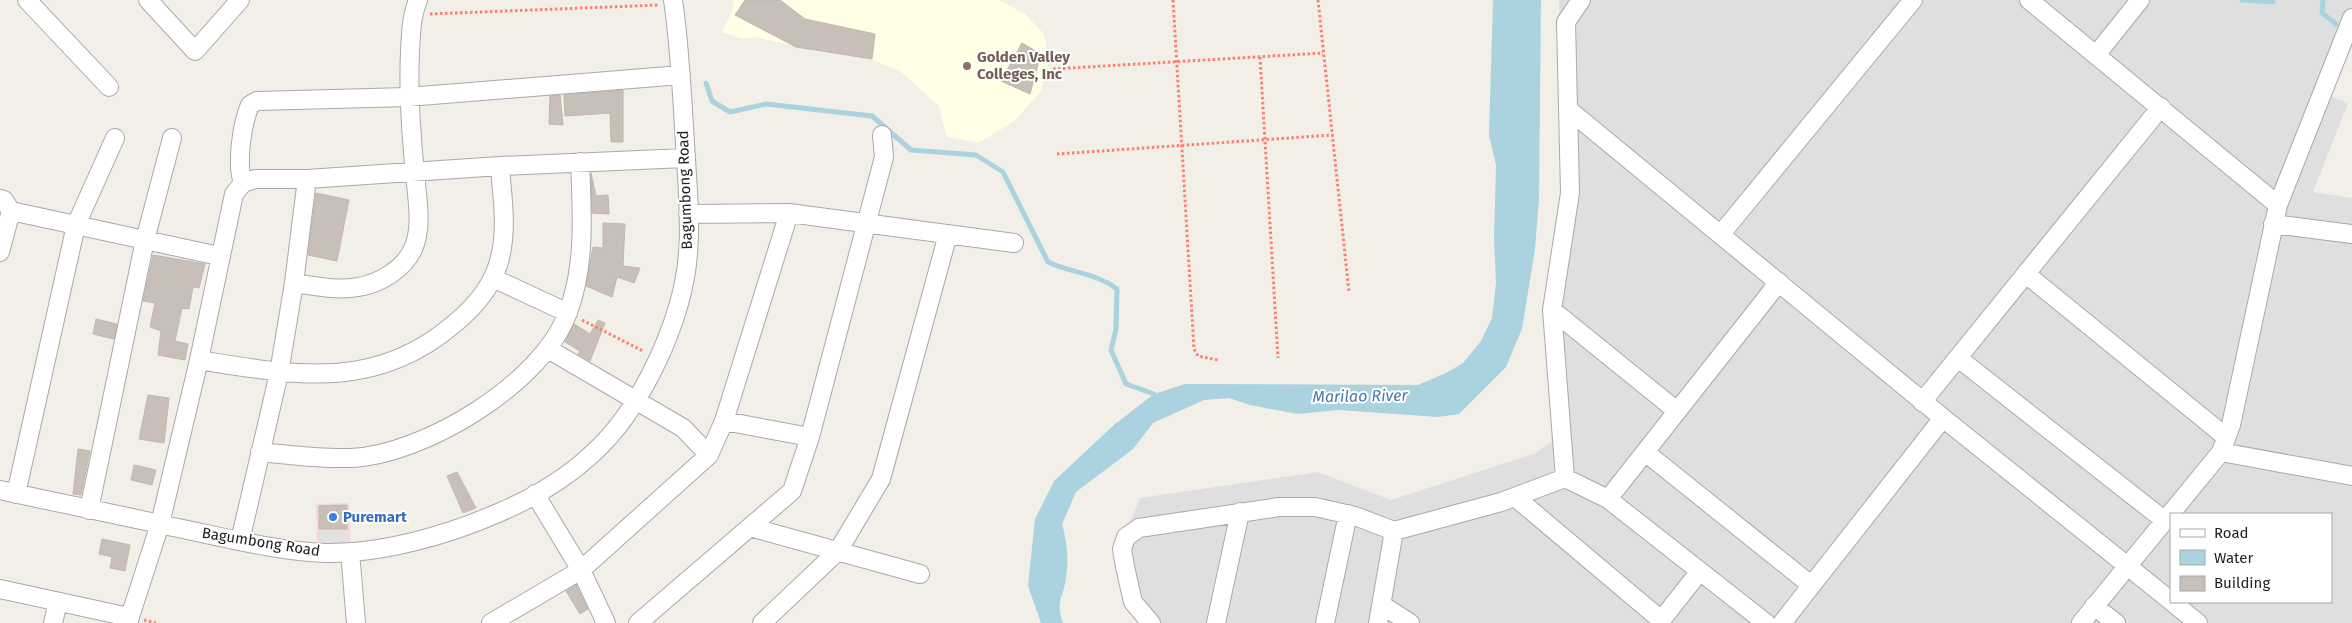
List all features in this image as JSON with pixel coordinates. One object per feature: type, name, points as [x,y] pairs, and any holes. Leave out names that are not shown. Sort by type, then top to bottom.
[{"type":"street","points":[[27,0],[109,87]]},
{"type":"street","points":[[148,0],[195,51],[240,0]]},
{"type":"street","points":[[1565,478],[1552,310],[1570,193],[1566,22],[1581,0]]},
{"type":"street","points":[[1722,234],[1913,0]]},
{"type":"street","points":[[2029,0],[2278,205]]},
{"type":"street","points":[[2096,55],[2140,0]]},
{"type":"street","name":"Bagumbong Road","points":[[8,492],[240,541],[298,550],[350,552],[398,544],[456,529],[508,509],[535,494],[592,455],[619,424],[635,400],[657,358],[672,319],[688,255],[685,158],[674,2]]},
{"type":"street","points":[[294,283],[334,289],[358,287],[378,282],[400,267],[412,250],[418,230],[408,97],[415,8]]},
{"type":"street","points":[[2081,623],[2224,444],[2278,205],[2352,18]]},
{"type":"street","points":[[243,183],[239,171],[246,114],[250,105],[257,101],[408,97],[680,75]]},
{"type":"street","points":[[1922,402],[2161,107]]},
{"type":"street","points":[[1569,110],[1722,234],[1922,402],[2170,600]]},
{"type":"street","points":[[638,623],[792,491],[810,437],[884,157],[882,135]]},
{"type":"street","points":[[8,492],[76,225],[115,138]]},
{"type":"street","points":[[90,510],[145,240],[172,138]]},
{"type":"street","points":[[0,589],[129,620],[160,524],[199,360],[219,256],[234,194],[243,183],[255,179],[307,179],[500,166],[685,158]]},
{"type":"street","points":[[260,452],[352,458],[387,452],[452,426],[482,409],[548,350],[568,313],[579,260],[582,228],[580,162]]},
{"type":"street","points":[[199,360],[312,375],[352,373],[381,366],[410,355],[437,339],[462,318],[480,298],[493,278],[501,254],[504,226],[500,166]]},
{"type":"street","points":[[240,541],[279,372],[294,283],[307,179]]},
{"type":"street","points":[[0,252],[6,205],[76,225],[219,256]]},
{"type":"street","points":[[492,623],[581,570],[709,455],[724,421],[789,213]]},
{"type":"street","points":[[688,214],[789,213],[1014,243]]},
{"type":"street","points":[[2274,224],[2352,234]]},
{"type":"street","points":[[762,623],[838,551],[881,479],[948,234]]},
{"type":"street","points":[[2026,274],[2224,444],[2352,476]]},
{"type":"street","points":[[493,278],[568,313]]},
{"type":"street","points":[[1608,499],[1779,282]]},
{"type":"street","points":[[1552,310],[1677,411]]},
{"type":"street","points":[[548,350],[683,428],[709,455]]},
{"type":"street","points":[[1958,358],[2164,520]]},
{"type":"street","points":[[1782,623],[1943,418]]},
{"type":"street","points":[[724,421],[810,437]]},
{"type":"street","points":[[1645,452],[1811,585]]},
{"type":"street","points":[[1151,623],[1133,602],[1122,549],[1126,537],[1138,528],[1279,506],[1315,506],[1348,514],[1394,531],[1515,497],[1565,478],[1608,499],[1766,623]]},
{"type":"street","points":[[535,494],[581,570],[606,623]]},
{"type":"street","points":[[1515,497],[1660,622],[1700,571]]},
{"type":"street","points":[[1216,623],[1240,512]]},
{"type":"street","points":[[1324,623],[1348,514]]},
{"type":"street","points":[[750,527],[920,574]]},
{"type":"street","points":[[1378,623],[1394,531]]},
{"type":"street","points":[[350,552],[356,623]]},
{"type":"street","points":[[53,623],[58,602]]},
{"type":"street","points":[[2173,603],[2198,623]]},
{"type":"street","points":[[1382,605],[1410,623]]},
{"type":"street","points":[[2094,606],[2116,623]]},
{"type":"path","points":[[1173,0],[1194,349],[1198,356],[1218,360]]},
{"type":"path","points":[[1318,0],[1349,292]]},
{"type":"path","points":[[415,8],[674,2]]},
{"type":"path","points":[[1053,69],[1323,53]]},
{"type":"path","points":[[1260,57],[1278,358]]},
{"type":"path","points":[[1058,154],[1332,135]]},
{"type":"path","points":[[568,313],[657,358]]},
{"type":"shaded area","name":"Golden Valley Colleges, Inc","points":[[734,0],[999,0],[1025,14],[1044,34],[1049,59],[1041,91],[1013,122],[978,143],[946,136],[939,106],[901,72],[871,59],[821,52],[755,37],[743,39],[722,32],[732,12]]},
{"type":"shaded area","points":[[1559,0],[2352,0],[2352,41],[2328,95],[2348,103],[2313,192],[2352,198],[2352,623],[1144,623],[1124,536],[1140,498],[1318,472],[1391,500],[1533,454],[1552,442],[1546,313],[1564,193]]},
{"type":"shaded area","points":[[349,503],[351,545],[317,546],[316,504]]},
{"type":"shaded area","points":[[320,532],[348,532],[348,544],[320,544]]},
{"type":"water","name":"Marilao River","points":[[1493,0],[1541,0],[1539,198],[1535,249],[1522,329],[1506,367],[1459,414],[1438,417],[1338,410],[1298,414],[1250,405],[1229,398],[1204,400],[1153,423],[1133,449],[1076,492],[1062,524],[1067,557],[1065,585],[1060,600],[1063,623],[1041,623],[1028,586],[1035,519],[1054,481],[1115,424],[1154,394],[1185,384],[1418,385],[1446,373],[1463,363],[1481,341],[1492,318],[1496,283],[1494,238],[1496,165],[1489,135]]},
{"type":"building","points":[[745,0],[780,0],[805,19],[875,34],[872,59],[796,47],[735,15]]},
{"type":"building","points":[[1022,43],[1041,54],[1030,94],[1001,81]]},
{"type":"building","points":[[623,90],[623,142],[611,142],[610,113],[565,116],[564,95]]},
{"type":"building","points":[[560,95],[563,125],[549,124],[550,96]]},
{"type":"building","points":[[591,173],[596,196],[608,195],[609,214],[592,213]]},
{"type":"building","points":[[316,193],[349,200],[337,261],[308,255]]},
{"type":"building","points":[[603,223],[625,224],[623,266],[640,268],[634,283],[617,277],[612,297],[586,286],[593,247],[603,248]]},
{"type":"building","points":[[153,255],[205,264],[199,288],[193,287],[189,309],[182,308],[175,341],[188,344],[185,360],[158,355],[161,331],[150,327],[155,303],[143,301]]},
{"type":"building","points":[[96,319],[117,324],[114,339],[93,334]]},
{"type":"building","points":[[598,320],[605,323],[590,361],[578,354],[580,351],[565,342],[574,324],[590,334]]},
{"type":"building","points":[[148,395],[169,398],[164,443],[139,439]]},
{"type":"building","points":[[78,449],[90,451],[81,495],[73,494]]},
{"type":"building","points":[[134,465],[156,470],[152,485],[131,480]]},
{"type":"building","points":[[457,472],[476,508],[463,513],[447,476]]},
{"type":"building","name":"Puremart","points":[[347,505],[347,529],[319,529],[319,506]]},
{"type":"building","points":[[102,539],[130,545],[125,571],[110,568],[112,557],[99,554]]},
{"type":"building","points":[[576,585],[588,609],[580,614],[566,591]]},
{"type":"waterway","points":[[2242,0],[2273,2],[2273,0]]},
{"type":"waterway","points":[[2323,0],[2322,13],[2336,24]]},
{"type":"waterway","points":[[706,83],[712,101],[730,112],[766,104],[872,116],[911,150],[976,155],[1003,172],[1048,262],[1092,276],[1117,289],[1116,329],[1111,350],[1126,384],[1154,394]]},
{"type":"place","name":"Golden Valley Colleges, Inc","points":[[967,66]]},
{"type":"place","name":"Puremart","points":[[333,517]]}]
